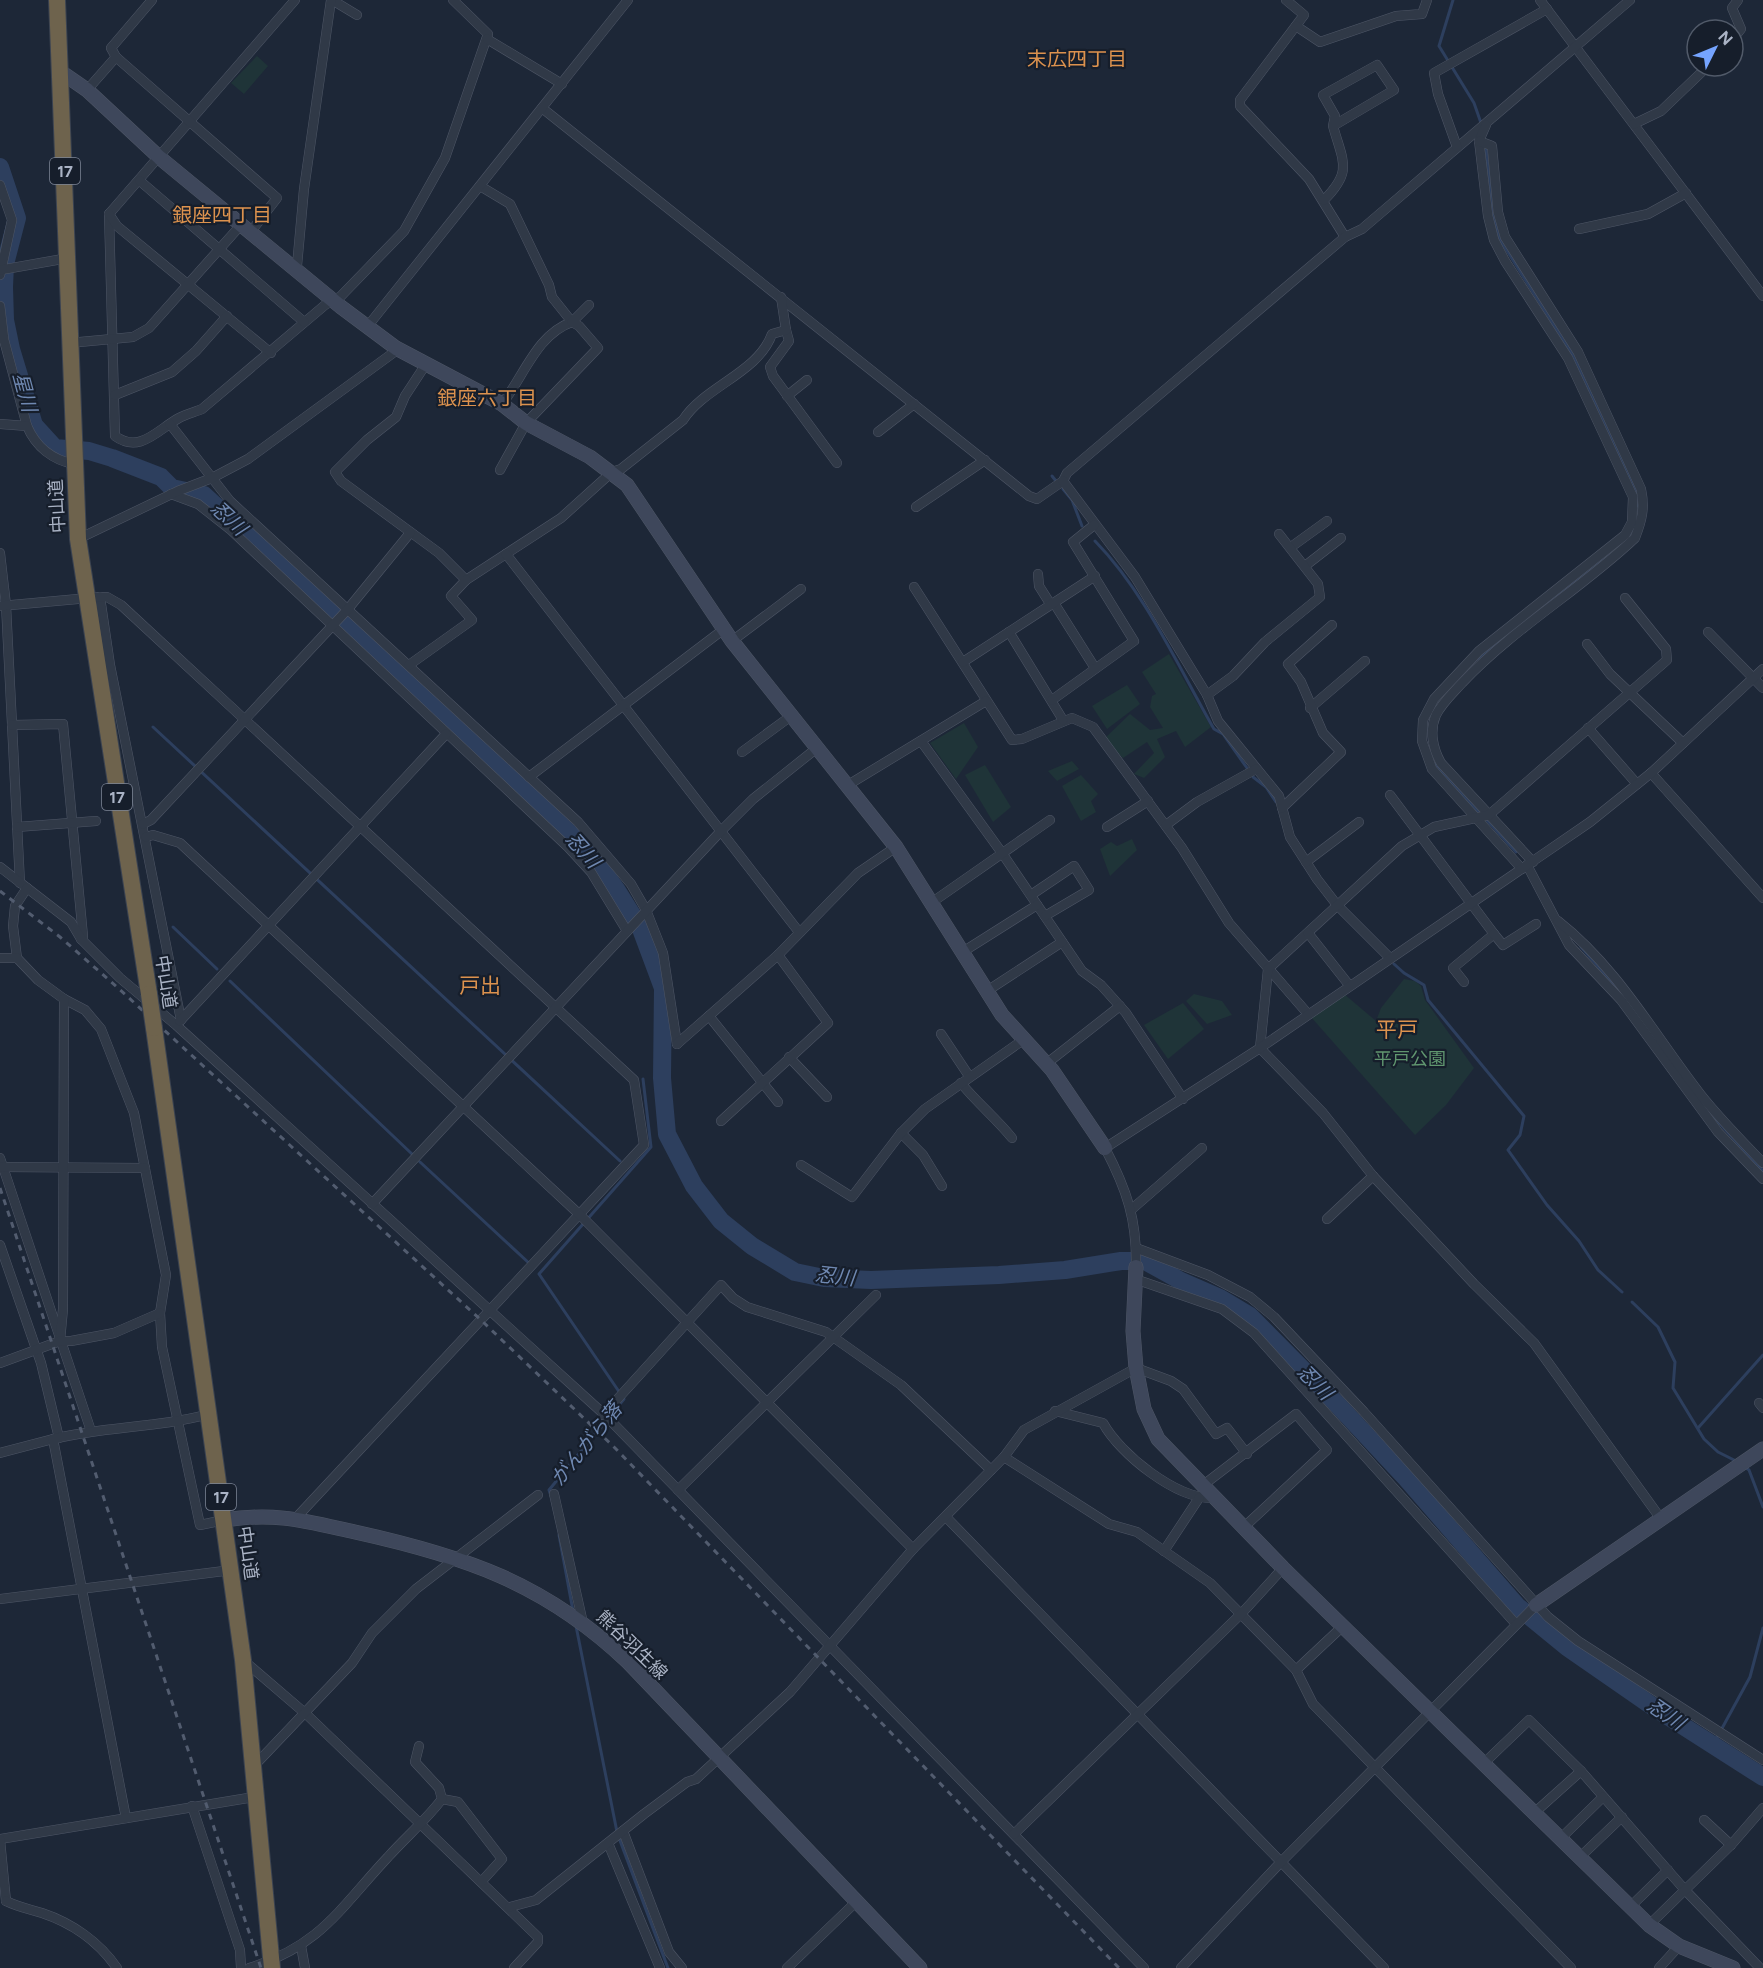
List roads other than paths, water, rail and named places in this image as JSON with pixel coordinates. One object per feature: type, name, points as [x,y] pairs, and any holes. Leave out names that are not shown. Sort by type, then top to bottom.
[{"type":"highway","name":"中山道","points":[[57,0],[78,539],[93,598],[232,1570],[243,1660],[271,1965]]},
{"type":"street","points":[[69,343],[112,341],[133,337],[149,328],[220,250],[245,230],[277,198],[116,57],[111,48],[152,0]]},
{"type":"street","points":[[295,0],[109,214],[115,436],[123,442],[146,442],[180,417],[202,409],[304,322],[341,296],[404,231],[445,158],[487,39],[486,31],[453,0]]},
{"type":"street","points":[[293,270],[297,266],[304,189],[332,0],[357,15]]},
{"type":"street","points":[[367,327],[628,0]]},
{"type":"street","points":[[1286,0],[1305,15],[1240,100],[1240,106],[1309,179],[1345,237]]},
{"type":"street","points":[[1296,26],[1320,42],[1396,16],[1422,14],[1426,0]]},
{"type":"street","points":[[1540,0],[1763,296]]},
{"type":"street","points":[[1736,18],[1732,8],[1738,0]]},
{"type":"street","points":[[542,108],[1037,499],[1063,481],[1067,473],[1345,237],[1362,229],[1576,48],[1627,1]]},
{"type":"street","points":[[1457,147],[1438,94],[1434,73],[1547,9]]},
{"type":"street","points":[[487,39],[562,84]]},
{"type":"street","points":[[87,90],[116,57]]},
{"type":"street","points":[[1324,200],[1343,178],[1344,165],[1333,126],[1335,116],[1323,95],[1377,65],[1394,90],[1333,126]]},
{"type":"street","points":[[61,72],[87,90],[160,158],[245,230],[367,327],[396,348],[502,404],[526,423],[612,472],[627,485],[645,508],[732,640],[896,847],[987,991],[1023,1040],[1046,1064],[1085,1116],[1105,1148],[1124,1185],[1132,1209],[1136,1262],[1133,1331],[1136,1368],[1144,1409],[1158,1439],[1205,1494],[1243,1528],[1482,1765],[1649,1925],[1679,1946],[1730,1967],[1744,1951]]},
{"type":"street","points":[[1634,124],[1661,111],[1695,78]]},
{"type":"street","points":[[1487,123],[1479,141],[1494,240],[1505,261],[1568,358],[1633,497],[1634,509],[1632,522],[1625,535],[1479,651],[1434,699],[1421,730],[1425,756],[1432,769],[1474,817],[1528,865]]},
{"type":"street","points":[[1479,141],[1492,146],[1498,212],[1505,237],[1514,255],[1578,352],[1641,489],[1644,505],[1642,520],[1635,538],[1486,659],[1442,705],[1435,717],[1432,731],[1434,752],[1441,763],[1489,815],[1528,865],[1556,918],[1578,936],[1628,994],[1700,1094],[1722,1129],[1763,1179]]},
{"type":"street","points":[[140,181],[304,322]]},
{"type":"street","points":[[0,185],[12,220],[3,270],[68,258]]},
{"type":"street","points":[[480,186],[510,204],[549,285],[552,297],[572,322],[598,348],[526,423],[500,470]]},
{"type":"street","points":[[1579,229],[1648,214],[1686,193]]},
{"type":"street","points":[[109,214],[117,226],[271,352]]},
{"type":"street","points":[[781,297],[789,341],[770,367],[773,376],[837,463]]},
{"type":"street","points":[[502,404],[519,382],[541,343],[558,327],[572,322],[589,305]]},
{"type":"street","points":[[0,306],[4,340],[27,426],[32,436],[53,458],[74,467]]},
{"type":"street","points":[[115,395],[172,372],[196,351],[228,316]]},
{"type":"street","points":[[409,665],[472,620],[451,596],[466,580],[561,518],[612,472],[621,469],[683,420],[688,412],[724,386],[767,347],[772,334],[786,330]]},
{"type":"street","points":[[78,539],[174,492],[212,478],[269,444],[393,353],[396,348]]},
{"type":"street","points":[[426,364],[405,396],[396,417],[367,440],[335,472],[341,481],[439,554],[466,580]]},
{"type":"street","points":[[788,396],[807,380]]},
{"type":"street","points":[[878,432],[914,404]]},
{"type":"street","points":[[0,424],[27,426]]},
{"type":"street","points":[[170,424],[230,501],[346,611],[409,665],[578,822],[631,885],[663,953],[676,1044],[778,955],[858,873],[896,847]]},
{"type":"street","points":[[916,507],[985,460]]},
{"type":"street","points":[[1063,481],[1135,577],[1207,695],[1218,721],[1279,796],[1290,837],[1306,862],[1337,904],[1390,958]]},
{"type":"street","points":[[174,492],[198,504],[231,530],[591,872],[628,929]]},
{"type":"street","points":[[1291,548],[1327,521]]},
{"type":"street","points":[[1052,700],[1134,641],[1073,542],[1094,525]]},
{"type":"street","points":[[143,824],[151,820],[346,611],[410,533]]},
{"type":"street","points":[[1207,695],[1233,676],[1265,642],[1320,597],[1318,584],[1279,534]]},
{"type":"street","points":[[1305,566],[1341,538]]},
{"type":"street","points":[[0,553],[17,827],[24,885],[15,906],[13,926],[17,958],[38,980],[64,999],[85,1010],[101,1029],[134,1113],[166,1275],[160,1312],[162,1347],[176,1423],[200,1525],[224,1520]]},
{"type":"street","points":[[506,554],[799,932]]},
{"type":"street","points":[[1038,574],[1039,586],[1095,668]]},
{"type":"street","points":[[963,662],[1095,576]]},
{"type":"street","points":[[914,587],[1012,740],[1022,739],[1072,718],[1093,727],[1166,825],[1229,923],[1308,1014]]},
{"type":"street","points":[[732,640],[801,589]]},
{"type":"street","points":[[3,606],[107,597],[121,604],[634,1080],[644,1145],[295,1519]]},
{"type":"street","points":[[93,598],[110,665],[146,837],[179,1023]]},
{"type":"street","points":[[1624,598],[1666,650],[1667,660],[1489,815],[1434,827],[1402,846],[1268,969],[1260,1048],[1323,1113],[1373,1176],[1474,1284],[1534,1343],[1661,1519]]},
{"type":"street","points":[[1282,808],[1341,752],[1323,733],[1310,708],[1301,682],[1288,664],[1332,625]]},
{"type":"street","points":[[529,777],[724,629]]},
{"type":"street","points":[[1009,632],[1063,720]]},
{"type":"street","points":[[1708,632],[1763,688]]},
{"type":"street","points":[[1587,644],[1599,662],[1629,694],[1683,743]]},
{"type":"street","points":[[1310,708],[1365,660]]},
{"type":"street","points":[[1105,1148],[1260,1048],[1349,985],[1528,865],[1651,773],[1763,669]]},
{"type":"street","points":[[848,785],[986,701]]},
{"type":"street","points":[[742,752],[791,716]]},
{"type":"street","points":[[12,725],[63,724],[83,936],[81,939]]},
{"type":"street","points":[[1588,728],[1637,784]]},
{"type":"street","points":[[179,1023],[447,734]]},
{"type":"street","points":[[921,741],[1002,853],[1082,971],[1101,985],[1120,1006],[1183,1099]]},
{"type":"street","points":[[372,1204],[721,831],[753,799],[817,748]]},
{"type":"street","points":[[1166,825],[1197,802],[1256,770]]},
{"type":"street","points":[[1651,773],[1763,898]]},
{"type":"street","points":[[1390,795],[1503,945],[1536,924]]},
{"type":"street","points":[[1107,827],[1148,801]]},
{"type":"street","points":[[931,903],[1050,820]]},
{"type":"street","points":[[17,827],[96,821]]},
{"type":"street","points":[[1306,862],[1359,822]]},
{"type":"street","points":[[146,837],[153,835],[180,843],[270,926],[580,1216],[913,1549]]},
{"type":"street","points":[[1031,895],[1074,866],[1089,890],[1045,916]]},
{"type":"street","points":[[0,867],[71,922],[81,939],[120,978],[179,1023],[489,1313],[607,1418],[1144,1968]]},
{"type":"street","points":[[961,952],[1037,905]]},
{"type":"street","points":[[1308,933],[1349,985]]},
{"type":"street","points":[[1464,982],[1453,968],[1494,934]]},
{"type":"street","points":[[987,991],[1062,942]]},
{"type":"street","points":[[721,1121],[828,1023],[778,955]]},
{"type":"street","points":[[0,958],[17,958]]},
{"type":"street","points":[[60,1341],[63,1309],[64,999]]},
{"type":"street","points":[[1046,1064],[1120,1006]]},
{"type":"street","points":[[709,1016],[778,1102]]},
{"type":"street","points":[[941,1034],[969,1076]]},
{"type":"street","points":[[801,1165],[852,1197],[901,1133],[925,1110],[969,1076],[1023,1040]]},
{"type":"street","points":[[789,1057],[827,1097]]},
{"type":"street","points":[[961,1083],[984,1111],[998,1120],[1012,1138]]},
{"type":"street","points":[[1722,1129],[1763,1163]]},
{"type":"street","points":[[901,1133],[923,1155],[942,1186]]},
{"type":"street","points":[[1132,1209],[1202,1148]]},
{"type":"street","points":[[91,1431],[1,1164],[145,1168]]},
{"type":"street","points":[[1327,1219],[1373,1176]]},
{"type":"street","points":[[0,1245],[36,1350],[56,1439],[126,1818]]},
{"type":"street","points":[[1136,1262],[1208,1275],[1250,1297],[1274,1317],[1364,1412],[1536,1605],[1578,1641],[1763,1760]]},
{"type":"street","points":[[1136,1262],[1222,1309],[1254,1333],[1516,1624]]},
{"type":"street","points":[[607,1418],[617,1400],[721,1285],[733,1298],[747,1307],[826,1332],[901,1385],[991,1470]]},
{"type":"street","points":[[678,1490],[876,1295]]},
{"type":"street","points":[[0,1363],[60,1341],[71,1341],[114,1332],[160,1312]]},
{"type":"street","points":[[510,1907],[536,1900],[687,1782],[696,1779],[766,1717],[913,1549],[1004,1457],[1024,1430],[1136,1368],[1171,1381],[1183,1389],[1216,1434],[1227,1428],[1247,1454]]},
{"type":"street","points":[[1055,1411],[1103,1423],[1113,1442],[1142,1466],[1205,1494]]},
{"type":"street","points":[[0,1453],[91,1431],[176,1423],[209,1414]]},
{"type":"street","points":[[1164,1551],[1205,1494],[1247,1454],[1296,1414],[1327,1450],[1243,1528]]},
{"type":"street","points":[[1181,1968],[1281,1862],[1536,1605],[1763,1449]]},
{"type":"street","points":[[1004,1457],[1109,1524],[1137,1532],[1210,1583],[1296,1670],[1312,1704],[1376,1766],[1571,1968]]},
{"type":"street","points":[[554,1494],[582,1622]]},
{"type":"street","points":[[252,1768],[306,1714],[352,1663],[372,1633],[416,1589],[538,1495]]},
{"type":"street","name":"熊谷羽生線","points":[[224,1520],[255,1515],[295,1519],[423,1547],[458,1558],[520,1584],[567,1611],[628,1662],[717,1759],[920,1968]]},
{"type":"street","points":[[946,1517],[1384,1968]]},
{"type":"street","points":[[1014,1834],[1242,1613],[1283,1568]]},
{"type":"street","points":[[0,1599],[232,1570]]},
{"type":"street","points":[[1296,1670],[1343,1626]]},
{"type":"street","points":[[243,1660],[306,1714],[510,1907],[538,1937],[538,1942],[514,1968]]},
{"type":"street","points":[[1482,1765],[1529,1720],[1581,1771],[1685,1890],[1760,1968]]},
{"type":"street","points":[[419,1746],[416,1762],[439,1788],[442,1799]]},
{"type":"street","points":[[1533,1814],[1581,1771]]},
{"type":"street","points":[[117,1968],[95,1942],[78,1930],[56,1918],[3,1903],[0,1839],[254,1797]]},
{"type":"street","points":[[1560,1839],[1603,1797]]},
{"type":"street","points":[[249,1968],[271,1965],[301,1946],[327,1925],[442,1799]]},
{"type":"street","points":[[442,1799],[458,1802],[501,1859],[482,1881]]},
{"type":"street","points":[[192,1806],[240,1950],[241,1968]]},
{"type":"street","points":[[1649,1925],[1731,1845],[1763,1808]]},
{"type":"street","points":[[1579,1858],[1622,1817]]},
{"type":"street","points":[[1704,1820],[1731,1845]]},
{"type":"street","points":[[615,1837],[668,1952],[682,1968]]},
{"type":"street","points":[[615,1837],[660,1968]]},
{"type":"street","points":[[1630,1908],[1668,1870]]},
{"type":"street","points":[[787,1968],[857,1901]]},
{"type":"street","points":[[301,1946],[305,1968]]},
{"type":"street","points":[[1659,1968],[1679,1946]]},
{"type":"street","points":[[656,1958],[668,1952]]},
{"type":"street","points":[[1669,1958],[1676,1968]]},
{"type":"waterway","points":[[1453,0],[1439,46],[1474,103],[1481,123]]},
{"type":"waterway","points":[[1486,150],[1493,214],[1499,238],[1574,357],[1637,493],[1638,506]]},
{"type":"waterway","name":"忍川","points":[[0,167],[17,218],[5,264],[5,320],[11,349],[34,425],[55,448],[89,451],[112,458],[161,477],[172,488],[204,495],[589,852],[641,929],[663,988],[662,1078],[667,1134],[694,1186],[721,1221],[752,1246],[795,1272],[824,1278],[871,1280],[999,1275],[1065,1270],[1121,1261],[1145,1261],[1181,1281],[1220,1298],[1250,1316],[1336,1403],[1406,1478],[1517,1606],[1567,1647],[1655,1708],[1763,1777]]},
{"type":"waterway","points":[[1052,476],[1056,481]]},
{"type":"waterway","points":[[1063,489],[1072,500],[1082,526]]},
{"type":"waterway","points":[[1618,547],[1633,530]]},
{"type":"waterway","points":[[1095,541],[1130,583],[1214,729],[1223,734],[1247,768]]},
{"type":"waterway","points":[[1477,659],[1609,556]]},
{"type":"waterway","points":[[153,727],[620,1161]]},
{"type":"waterway","points":[[1434,763],[1480,814]]},
{"type":"waterway","points":[[1253,777],[1266,787],[1276,802]]},
{"type":"waterway","points":[[1485,818],[1516,852]]},
{"type":"waterway","points":[[173,927],[217,969]]},
{"type":"waterway","points":[[1581,947],[1620,991]]},
{"type":"waterway","points":[[1394,964],[1424,985],[1428,1000],[1524,1116],[1520,1135],[1508,1150],[1547,1205],[1579,1241],[1598,1270],[1622,1292]]},
{"type":"waterway","points":[[230,981],[412,1154]]},
{"type":"waterway","name":"がんがら落","points":[[551,1496],[549,1490],[624,1399],[539,1274],[651,1147],[643,1079]]},
{"type":"waterway","points":[[1714,1117],[1763,1171]]},
{"type":"waterway","points":[[420,1162],[530,1264]]},
{"type":"waterway","points":[[1632,1302],[1658,1327],[1675,1362],[1673,1388],[1704,1439],[1718,1452],[1738,1462]]},
{"type":"waterway","points":[[1698,1428],[1763,1355]]},
{"type":"waterway","points":[[1743,1466],[1749,1470],[1763,1507]]},
{"type":"waterway","name":"がんがら落","points":[[559,1535],[573,1611]]},
{"type":"waterway","name":"がんがら落","points":[[576,1626],[617,1832]]},
{"type":"waterway","points":[[1714,1743],[1750,1677],[1763,1628]]},
{"type":"waterway","name":"がんがら落","points":[[619,1838],[668,1968]]},
{"type":"railway","points":[[0,891],[60,937],[117,987],[482,1321],[615,1448],[1119,1968]]},
{"type":"railway","points":[[0,1188],[261,1968]]},
{"type":"district","name":"末広四丁目","points":[[1077,59]]},
{"type":"district","name":"銀座四丁目","points":[[222,215]]},
{"type":"district","name":"銀座六丁目","points":[[487,398]]},
{"type":"district","name":"戸出","points":[[480,985]]},
{"type":"district","name":"平戸","points":[[1397,1029]]},
{"type":"water label","name":"星川","points":[[25,392]]},
{"type":"park label","name":"平戸公園","points":[[1410,1059]]}]
